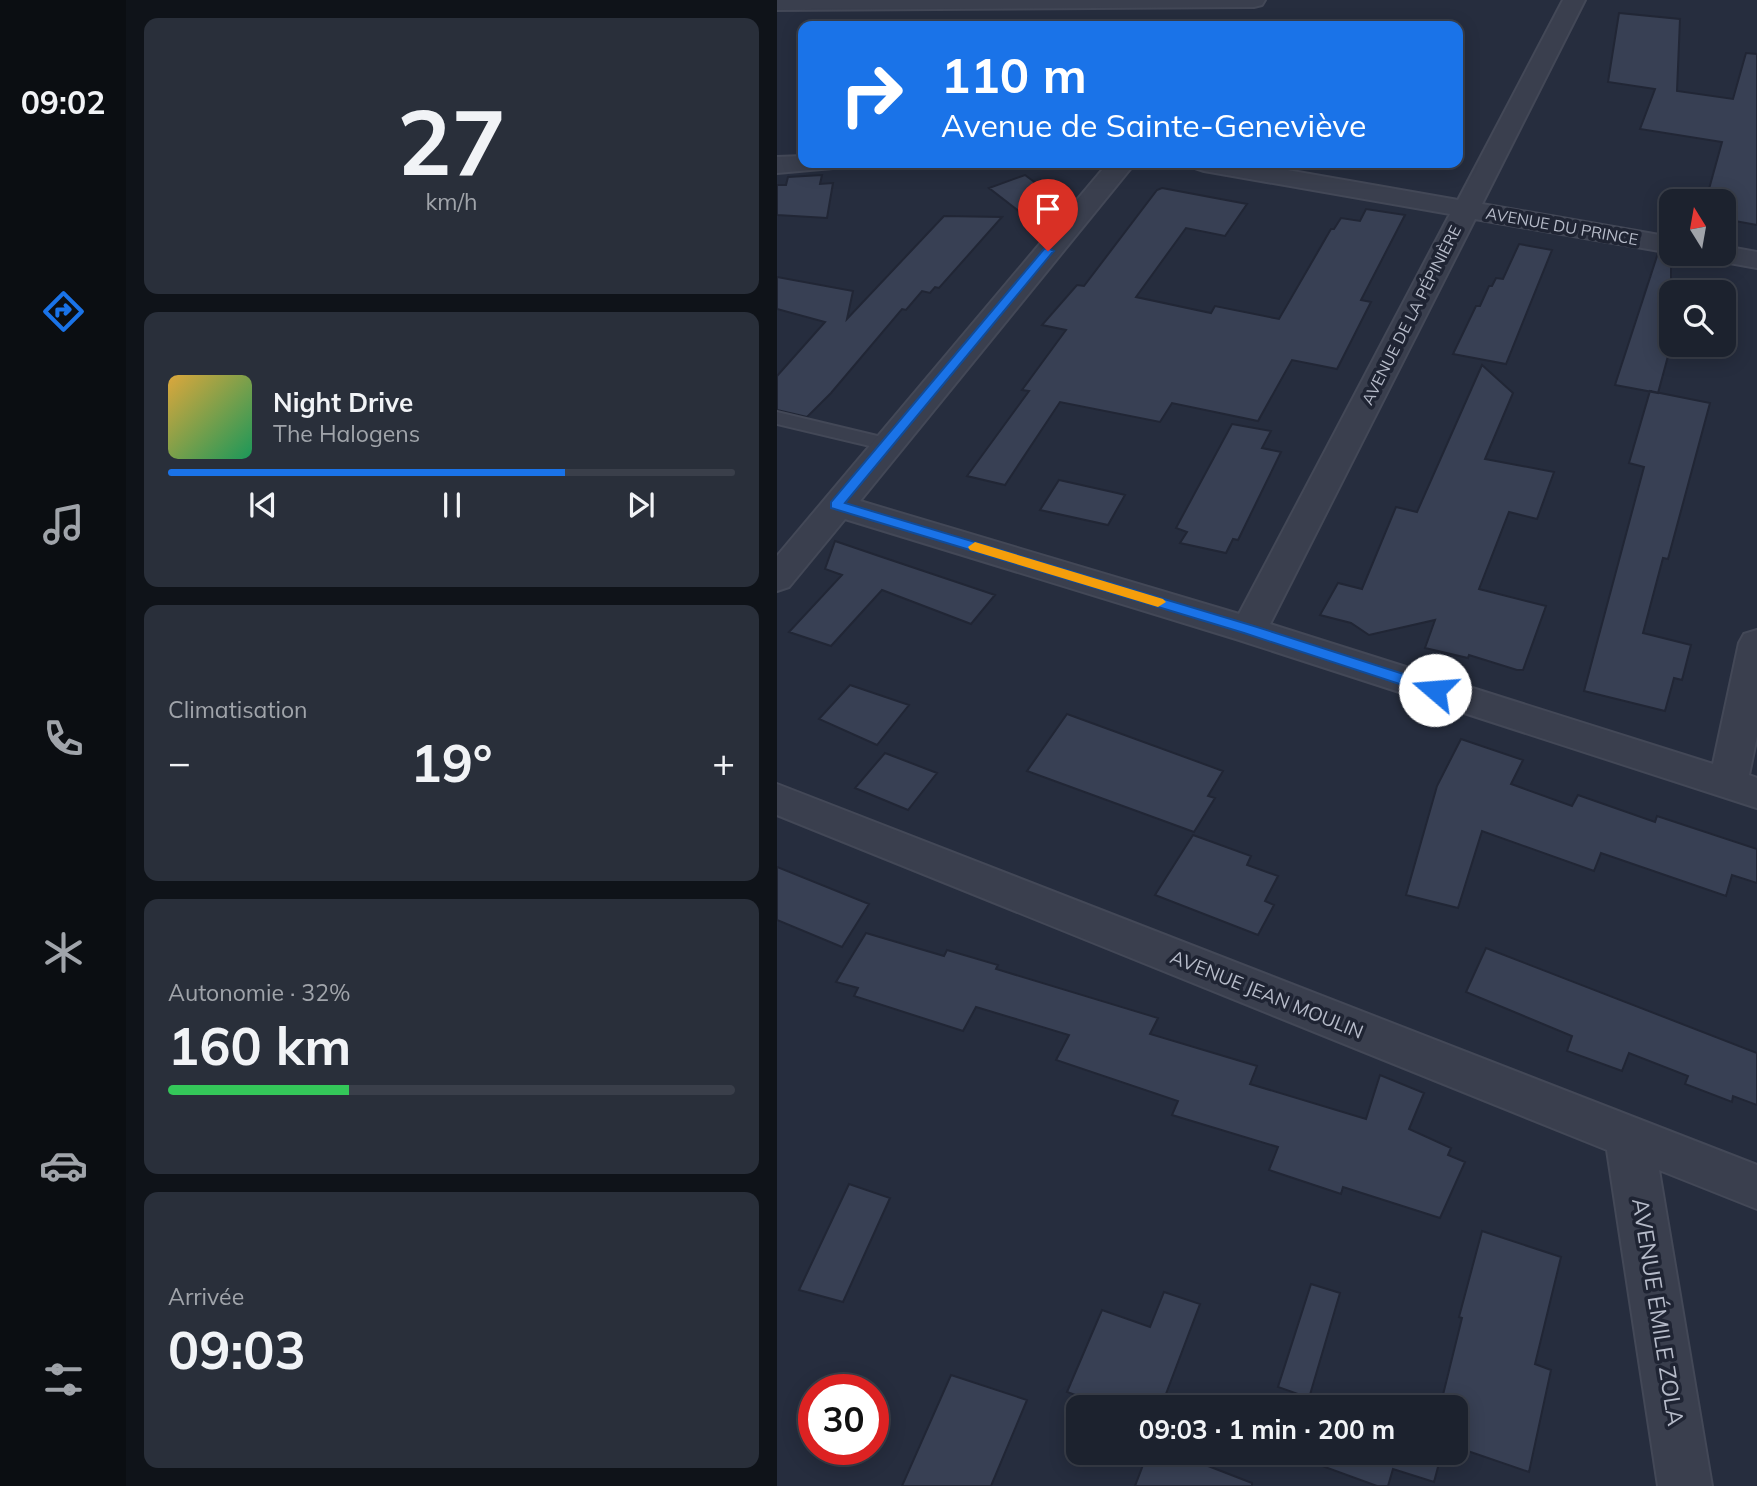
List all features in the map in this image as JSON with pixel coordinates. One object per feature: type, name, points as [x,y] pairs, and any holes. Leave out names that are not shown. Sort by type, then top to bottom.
[{"type":"street","points":[[777,3],[1254,0]]},
{"type":"street","points":[[1238,19],[1254,0]]},
{"type":"street","name":"AVENUE DE LA PÉPINIÈRE","points":[[1249,630],[1574,0]]},
{"type":"street","points":[[777,164],[798,164]]},
{"type":"street","points":[[778,575],[1118,168]]},
{"type":"street","name":"AVENUE DU PRINCE","points":[[1232,168],[1659,243]]},
{"type":"street","points":[[1736,256],[1757,260]]},
{"type":"street","points":[[836,505],[1249,630],[1743,788],[1757,643]]},
{"type":"street","name":"AVENUE JEAN MOULIN","points":[[777,799],[1757,1188]]},
{"type":"street","name":"AVENUE ÉMILE ZOLA","points":[[1629,1139],[1685,1486]]},
{"type":"lane","points":[[777,418],[887,444]]},
{"type":"building","points":[[1619,13],[1680,19],[1677,91],[1733,99],[1746,53],[1757,54],[1757,225],[1736,221],[1736,189],[1709,189],[1722,142],[1640,129],[1655,89],[1608,82]]},
{"type":"building","points":[[822,175],[820,184],[833,183],[827,218],[777,215],[777,185],[786,185],[788,177]]},
{"type":"building","points":[[1025,175],[1053,196],[1033,222],[989,188]]},
{"type":"building","points":[[1162,188],[1247,204],[1225,236],[1186,228],[1136,297],[1211,313],[1215,306],[1279,319],[1331,229],[1334,229],[1341,218],[1360,221],[1366,209],[1405,215],[1361,300],[1371,302],[1337,369],[1292,360],[1258,421],[1172,403],[1160,422],[1060,402],[1005,485],[967,476],[1029,391],[1022,390],[1066,330],[1042,325],[1077,285],[1084,286],[1157,190]]},
{"type":"building","points":[[944,216],[1002,217],[939,288],[935,287],[930,293],[922,291],[906,310],[902,309],[831,393],[807,417],[777,410],[777,376],[825,322],[777,309],[777,277],[853,291],[847,319]]},
{"type":"building","points":[[1519,244],[1552,250],[1506,364],[1453,354],[1476,306],[1480,306],[1489,286],[1492,286],[1496,278],[1503,279]]},
{"type":"building","points":[[1659,253],[1659,266],[1671,266],[1671,280],[1659,280],[1659,357],[1668,357],[1658,393],[1615,385]]},
{"type":"building","points":[[1482,365],[1513,393],[1485,459],[1554,472],[1537,519],[1509,512],[1479,589],[1546,606],[1523,670],[1469,655],[1468,658],[1425,648],[1435,620],[1369,635],[1351,623],[1320,615],[1338,583],[1362,589],[1396,507],[1417,512]]},
{"type":"building","points":[[1650,391],[1710,403],[1668,559],[1663,558],[1643,633],[1691,645],[1682,680],[1674,678],[1665,711],[1584,691],[1644,467],[1629,463]]},
{"type":"building","points":[[1232,424],[1271,431],[1262,448],[1281,452],[1238,540],[1233,539],[1226,553],[1180,543],[1187,532],[1176,528]]},
{"type":"building","points":[[1059,480],[1125,495],[1108,525],[1040,510]]},
{"type":"building","points":[[835,541],[995,595],[971,624],[882,590],[831,646],[789,632],[842,575],[825,569]]},
{"type":"building","points":[[850,685],[909,705],[877,745],[819,719]]},
{"type":"building","points":[[1067,714],[1223,771],[1208,796],[1215,798],[1194,832],[1027,771]]},
{"type":"building","points":[[1461,739],[1523,760],[1511,784],[1572,806],[1578,795],[1655,822],[1657,816],[1757,849],[1757,883],[1732,875],[1726,896],[1601,853],[1594,871],[1482,831],[1458,908],[1406,895],[1437,786]]},
{"type":"building","points":[[885,753],[937,773],[908,810],[855,788]]},
{"type":"building","points":[[1193,835],[1251,856],[1247,865],[1278,876],[1265,901],[1274,905],[1258,935],[1155,895]]},
{"type":"building","points":[[777,867],[869,904],[842,947],[777,920]]},
{"type":"building","points":[[866,933],[944,956],[947,950],[998,965],[996,969],[1158,1018],[1150,1034],[1257,1066],[1250,1084],[1366,1119],[1380,1075],[1424,1093],[1409,1129],[1451,1148],[1448,1155],[1465,1162],[1440,1218],[1343,1187],[1341,1194],[1269,1170],[1278,1147],[1172,1115],[1178,1101],[1056,1060],[1069,1035],[976,1007],[963,1031],[854,996],[858,988],[836,982]]},
{"type":"building","points":[[1486,948],[1757,1053],[1757,1105],[1733,1096],[1732,1102],[1685,1084],[1688,1076],[1629,1053],[1622,1071],[1567,1051],[1572,1036],[1466,992]]},
{"type":"building","points":[[849,1184],[890,1198],[843,1302],[799,1290]]},
{"type":"building","points":[[1482,1231],[1561,1257],[1535,1364],[1551,1370],[1529,1472],[1468,1451],[1468,1395],[1443,1395],[1462,1318],[1459,1317]]},
{"type":"building","points":[[1311,1284],[1340,1293],[1310,1395],[1301,1395],[1278,1387]]},
{"type":"building","points":[[1164,1292],[1200,1304],[1166,1395],[1075,1395],[1067,1392],[1102,1310],[1150,1327]]},
{"type":"building","points":[[951,1375],[1027,1400],[991,1486],[902,1486]]},
{"type":"building","points":[[1143,1465],[1206,1465],[1252,1483],[1252,1486],[1135,1486]]},
{"type":"building","points":[[1439,1465],[1434,1482],[1393,1469],[1388,1486],[1377,1486],[1322,1466]]},
{"type":"slow traffic","points":[[975,547],[1158,602]]},
{"type":"route","points":[[1048,251],[836,505],[1249,630],[1435,690]]}]
